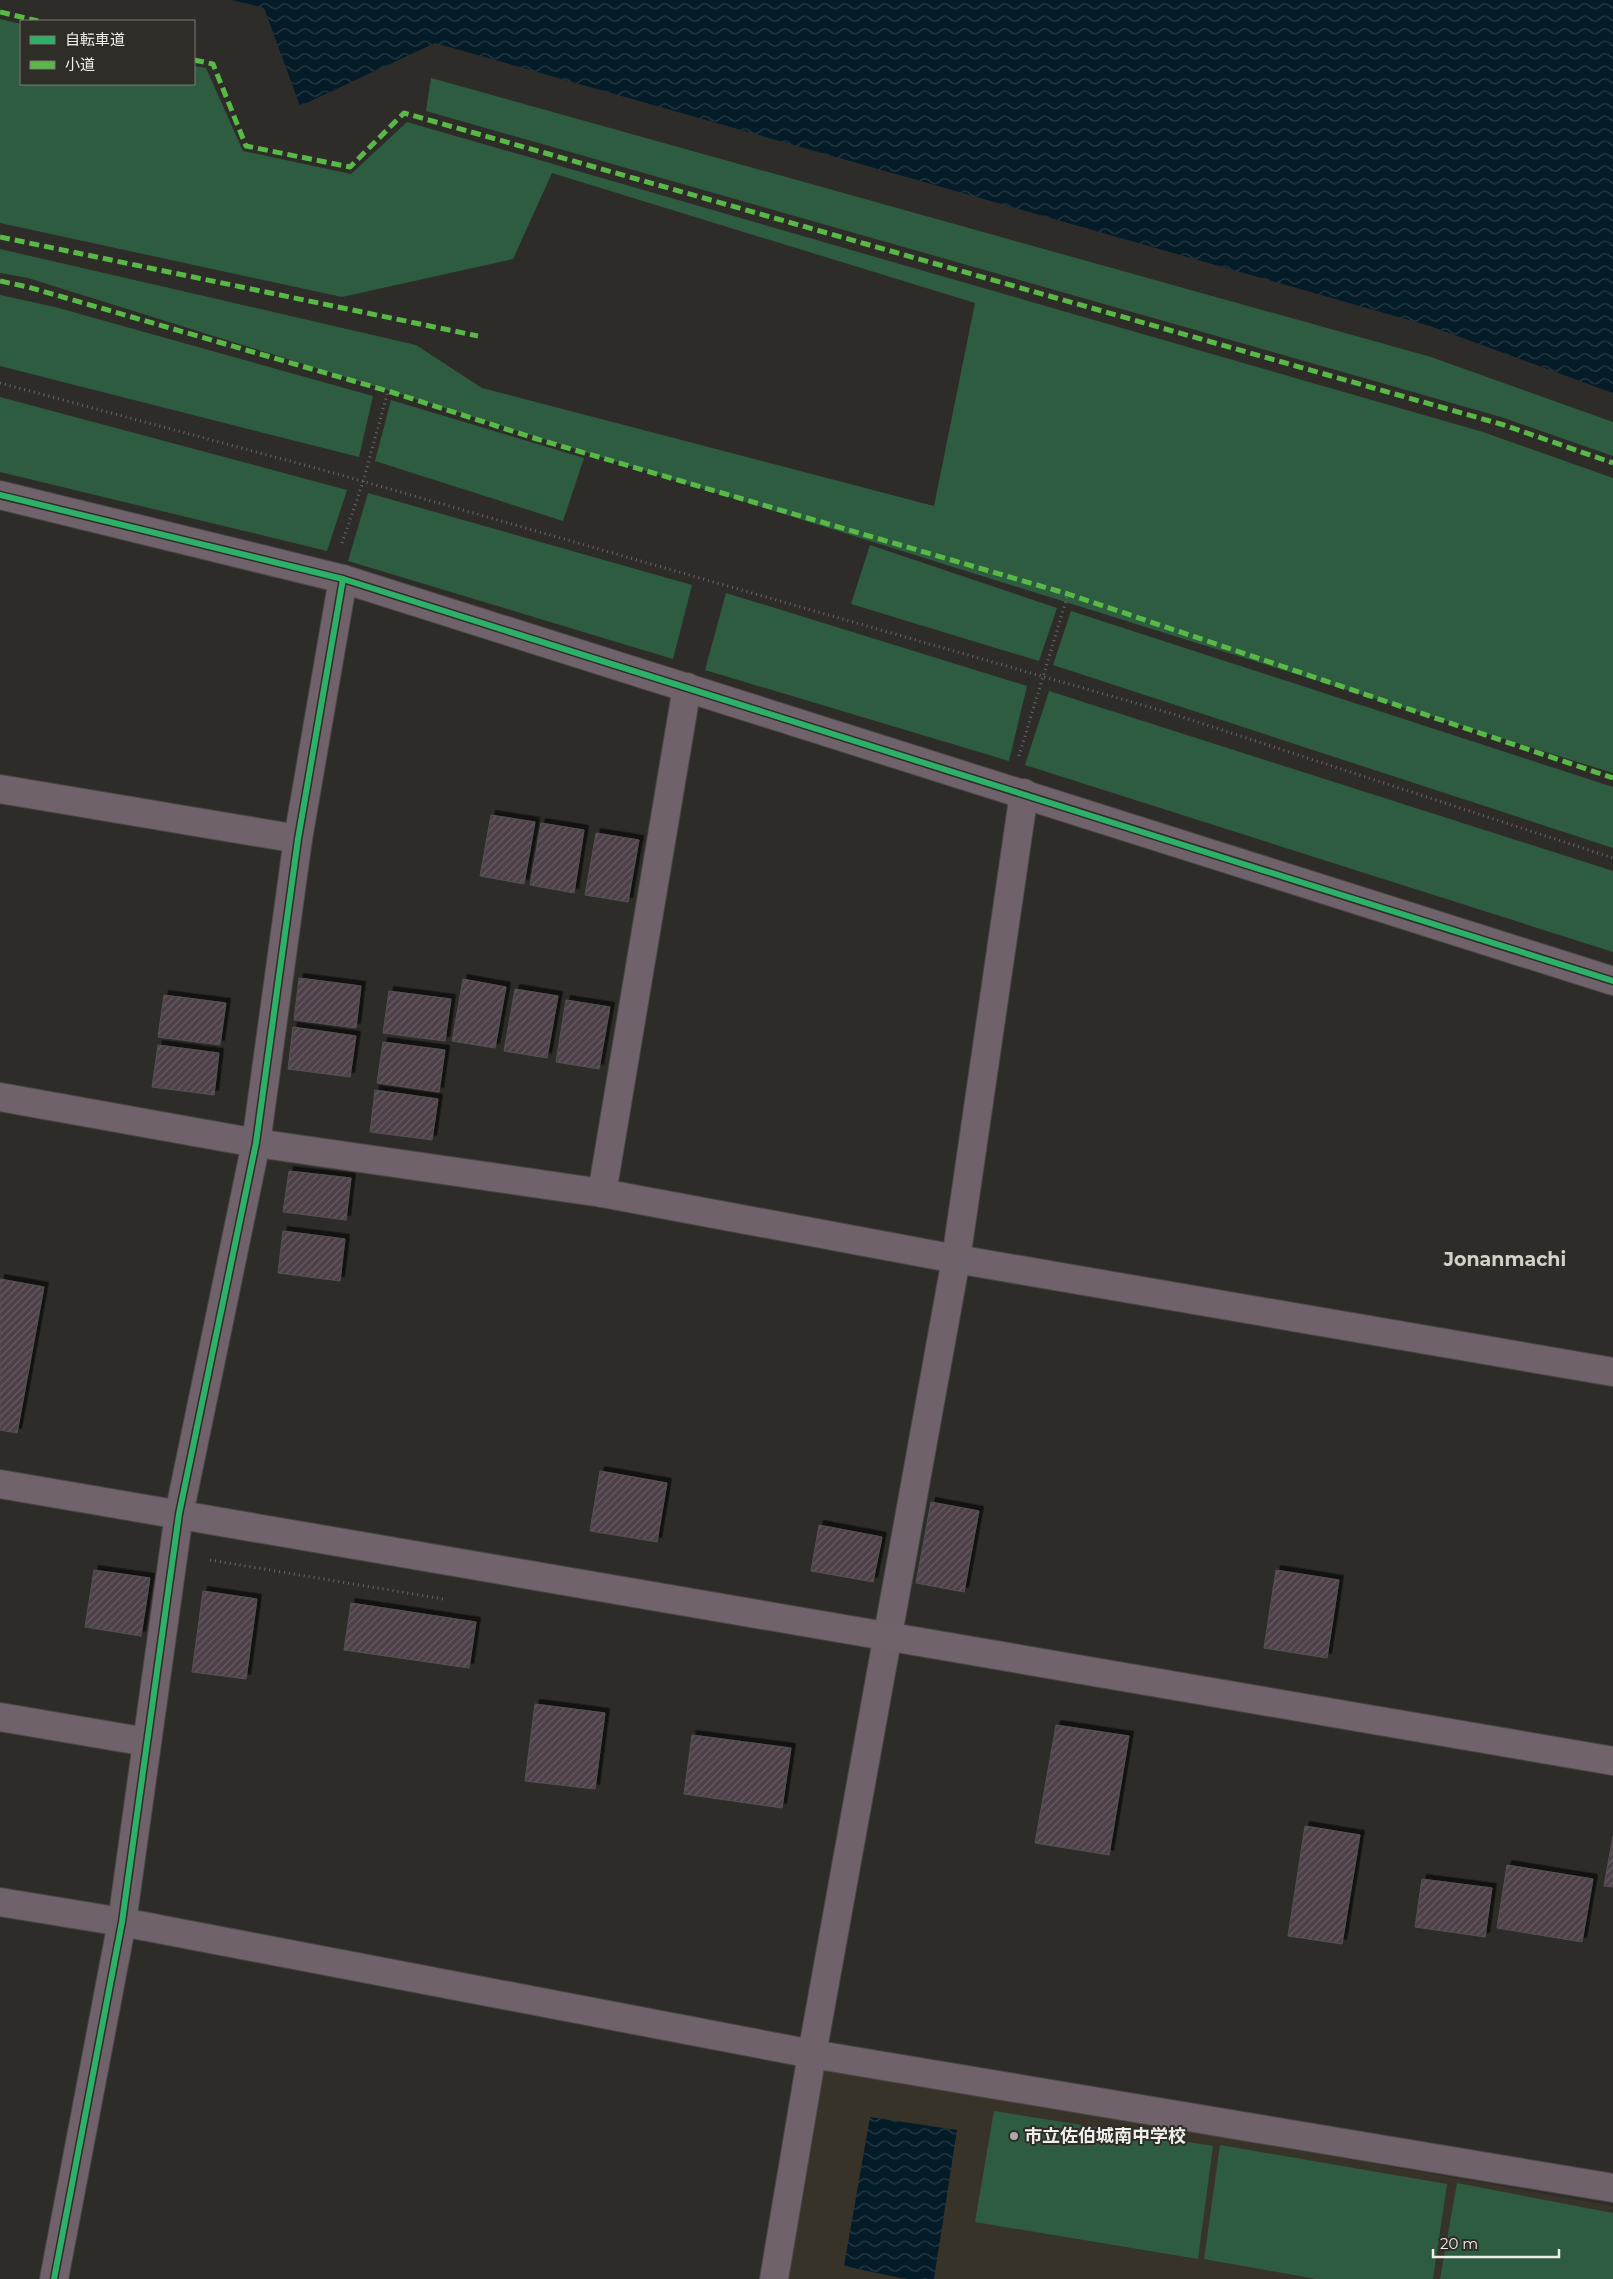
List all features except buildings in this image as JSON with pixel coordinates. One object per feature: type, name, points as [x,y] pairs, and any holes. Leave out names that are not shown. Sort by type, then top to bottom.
[{"type":"street","points":[[0,495],[337,578],[1613,981]]},
{"type":"street","points":[[54,2279],[122,1922],[179,1514],[256,1143],[298,839],[337,578]]},
{"type":"street","points":[[602,1193],[686,687]]},
{"type":"street","points":[[0,789],[298,839]]},
{"type":"street","points":[[774,2279],[812,2054],[956,1259],[1016,791]]},
{"type":"street","points":[[0,1097],[256,1143],[602,1193],[956,1259],[1613,1372]]},
{"type":"street","points":[[0,1484],[1613,1761]]},
{"type":"street","points":[[0,1717],[147,1742]]},
{"type":"street","points":[[0,1902],[122,1922],[812,2054],[1613,2188]]},
{"type":"path","points":[[0,383],[363,482],[1042,678],[1170,713],[1613,858]]},
{"type":"path","points":[[337,578],[388,391]]},
{"type":"path","points":[[1016,791],[1042,678],[1068,594]]},
{"type":"shaded area","name":"市立佐伯城南中学校","points":[[822,2066],[1613,2206],[1613,2279],[786,2279]]},
{"type":"green space","points":[[0,19],[20,24],[20,85],[195,85],[195,66],[206,68],[243,151],[351,174],[407,122],[1483,432],[1613,478],[1613,773],[28,278],[0,273],[0,249],[416,345],[482,388],[934,506],[975,303],[552,173],[513,259],[342,297],[0,223]]},
{"type":"green space","points":[[431,78],[1431,357],[1613,422],[1613,456],[1501,417],[426,111]]},
{"type":"green space","points":[[0,295],[55,307],[373,396],[359,457],[0,366]]},
{"type":"green space","points":[[0,397],[347,490],[327,551],[0,472]]},
{"type":"green space","points":[[391,400],[584,458],[563,521],[375,461]]},
{"type":"green space","points":[[368,493],[692,585],[673,659],[348,561]]},
{"type":"green space","points":[[870,545],[1057,608],[1039,661],[851,604]]},
{"type":"green space","points":[[726,593],[1027,686],[1009,761],[705,670]]},
{"type":"green space","points":[[1071,611],[1613,787],[1613,848],[1053,665]]},
{"type":"green space","points":[[1049,691],[1613,871],[1613,952],[1025,765]]},
{"type":"green space","points":[[994,2111],[1213,2146],[1198,2259],[975,2222]]},
{"type":"green space","points":[[1220,2145],[1447,2184],[1433,2279],[1316,2279],[1204,2259]]},
{"type":"green space","points":[[1457,2183],[1613,2213],[1613,2279],[1440,2279]]},
{"type":"water","points":[[232,0],[1613,0],[1613,393],[1430,326],[435,43],[300,106],[264,8]]},
{"type":"water","points":[[870,2117],[957,2130],[934,2279],[905,2279],[844,2266]]},
{"type":"marked path","points":[[0,12],[34,20]]},
{"type":"marked path","points":[[195,60],[213,64],[246,146],[350,167],[404,113],[1504,425],[1613,463]]},
{"type":"marked path","points":[[0,237],[478,336]]},
{"type":"marked path","points":[[0,281],[28,287],[388,391],[537,439],[1068,594],[1613,778]]},
{"type":"cycle path","points":[[0,495],[343,579],[1613,981]]},
{"type":"cycle path","points":[[54,2279],[122,1922],[179,1514],[256,1143],[298,839],[343,579]]},
{"type":"place","name":"市立佐伯城南中学校","points":[[1014,2136]]},
{"type":"district","name":"Jonanmachi","points":[[1505,1259]]}]
